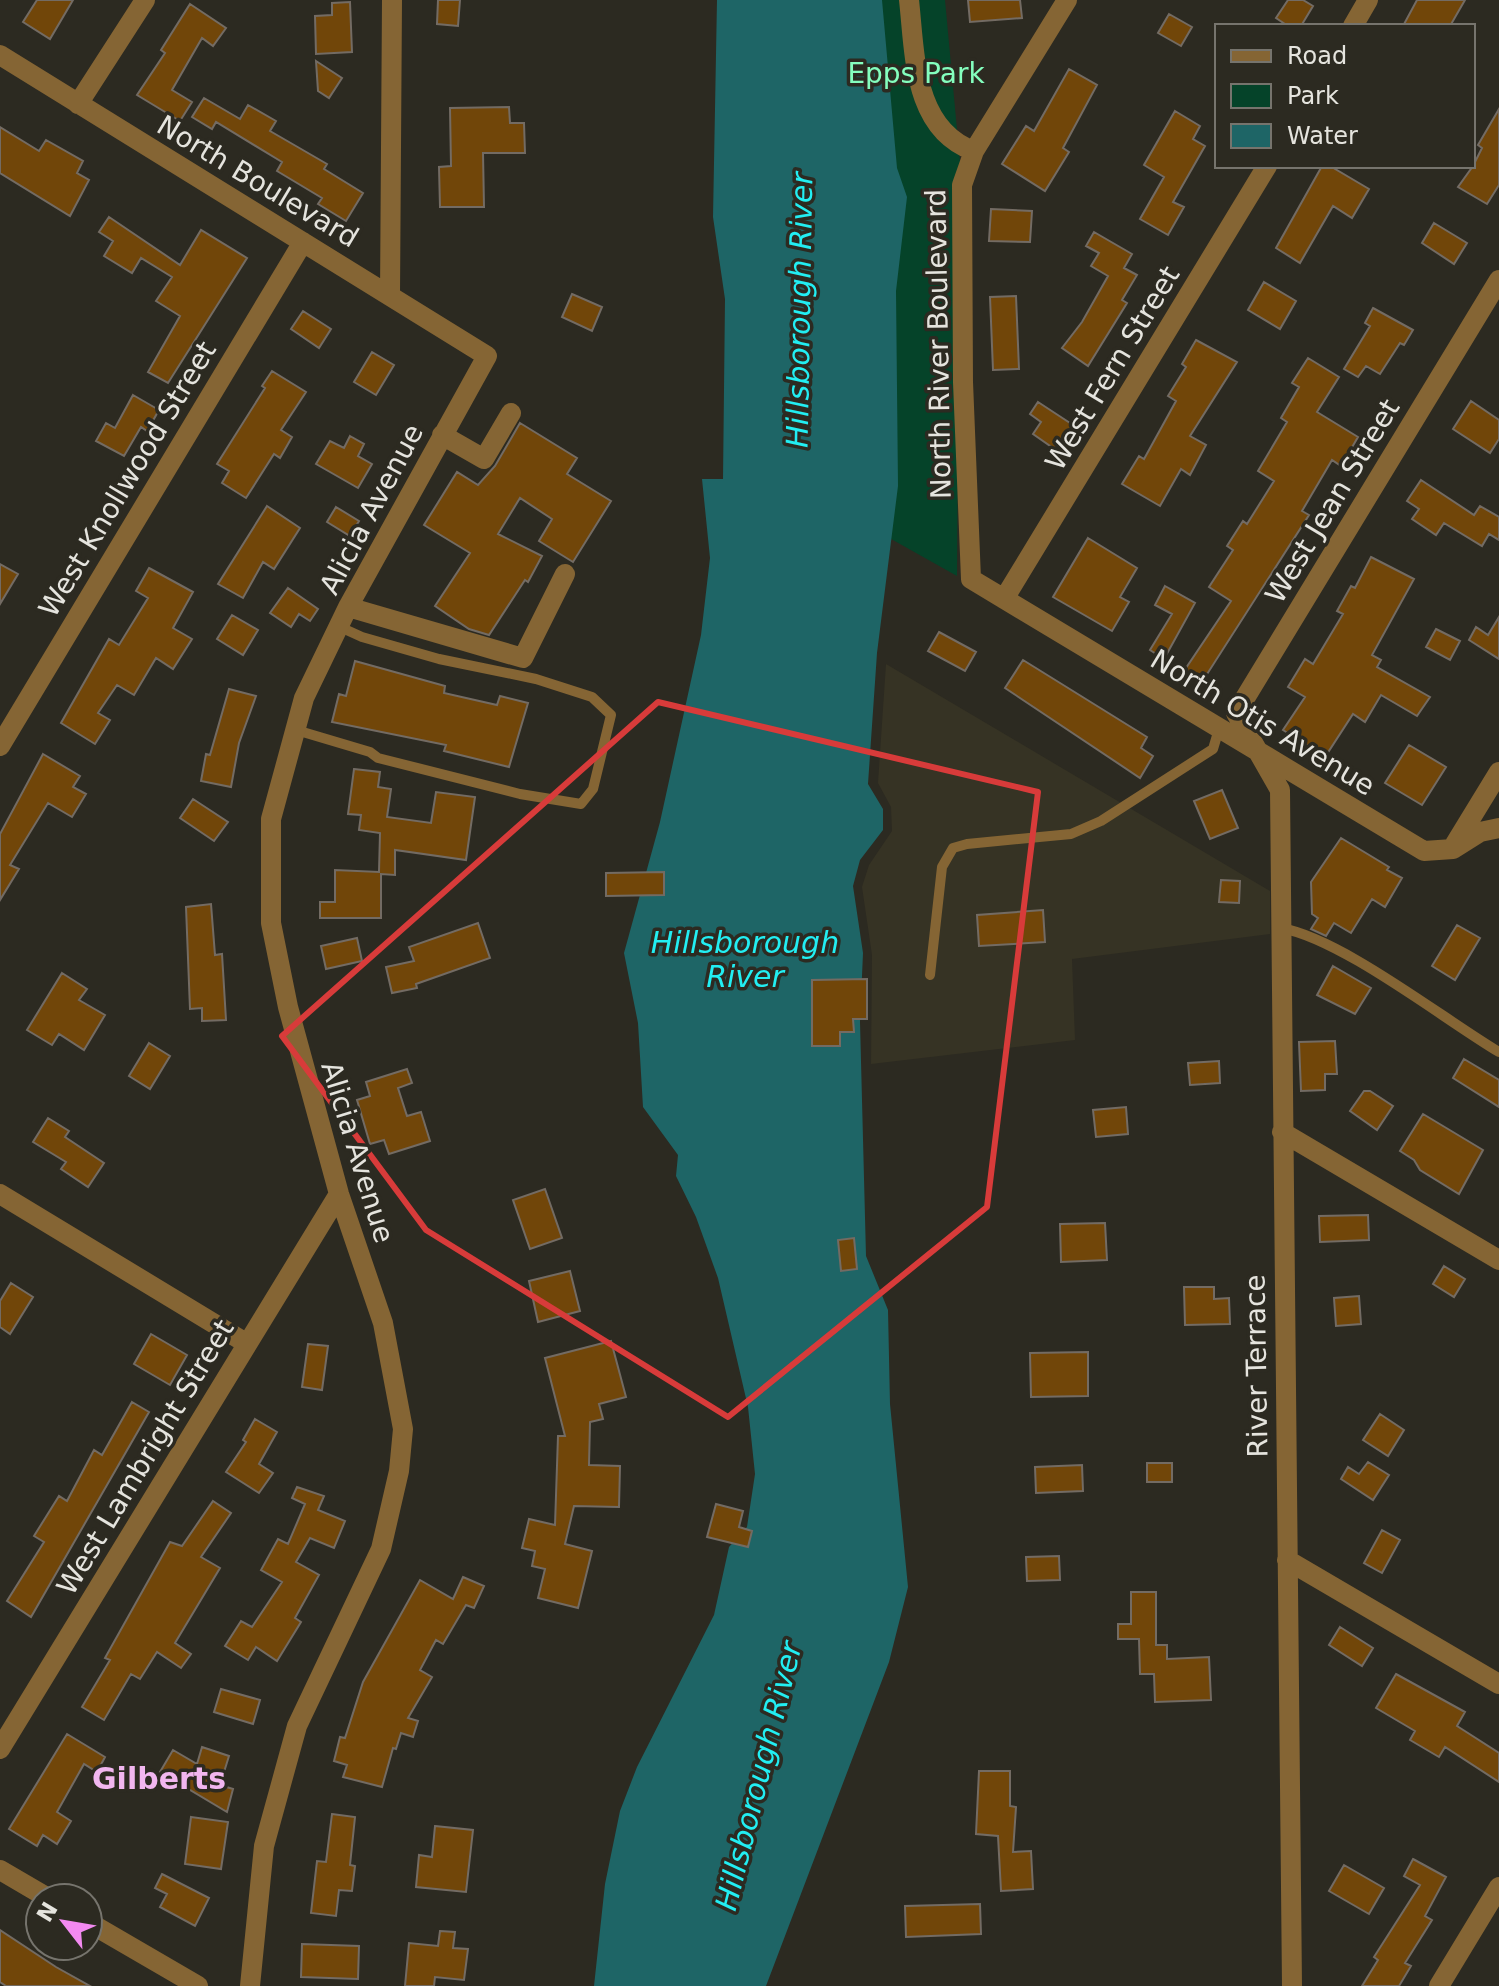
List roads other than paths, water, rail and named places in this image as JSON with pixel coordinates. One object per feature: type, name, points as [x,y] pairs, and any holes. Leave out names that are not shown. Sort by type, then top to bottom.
[{"type":"street","points":[[78,104],[145,0]]},
{"type":"street","points":[[390,295],[392,0]]},
{"type":"street","points":[[909,0],[922,98],[945,131],[961,146],[974,151],[1067,0]]},
{"type":"street","points":[[1354,24],[1368,0]]},
{"type":"street","name":"North Boulevard","points":[[0,55],[487,356]]},
{"type":"street","name":"North River Boulevard","points":[[974,151],[962,185],[963,382],[971,579],[1004,599]]},
{"type":"street","name":"West Fern Street","points":[[1004,599],[1266,168]]},
{"type":"street","name":"West Knollwood Street","points":[[0,746],[303,242]]},
{"type":"street","name":"West Jean Street","points":[[1257,751],[1236,713],[1499,280]]},
{"type":"street","name":"Alicia Avenue","points":[[250,1986],[264,1846],[297,1726],[381,1549],[399,1471],[403,1429],[383,1323],[339,1194],[288,1007],[271,923],[271,819],[304,698],[348,607],[487,356]]},
{"type":"street","points":[[442,435],[484,459],[511,413]]},
{"type":"street","points":[[348,607],[523,658],[565,574]]},
{"type":"street","name":"North Otis Avenue","points":[[1004,599],[1424,851],[1453,849]]},
{"type":"street","name":"River Terrace","points":[[1257,751],[1280,790],[1293,1985]]},
{"type":"street","points":[[1453,849],[1499,772]]},
{"type":"street","points":[[1453,849],[1480,832],[1499,828]]},
{"type":"street","points":[[1282,1132],[1499,1260]]},
{"type":"street","points":[[0,1194],[246,1343]]},
{"type":"street","name":"West Lambright Street","points":[[0,1749],[339,1194]]},
{"type":"street","points":[[1287,1560],[1499,1684]]},
{"type":"street","points":[[0,1870],[24,1884]]},
{"type":"street","points":[[1439,1986],[1499,1887]]},
{"type":"street","points":[[104,1931],[198,1986]]},
{"type":"lane","points":[[296,730],[370,752],[378,758],[520,794],[581,804],[593,789],[611,715],[592,697],[536,679],[388,644],[340,627]]},
{"type":"lane","points":[[930,975],[942,867],[953,848],[1071,834],[1101,821],[1213,749],[1219,729]]},
{"type":"lane","points":[[1281,928],[1302,932],[1366,968],[1499,1052]]},
{"type":"water","name":"Hillsborough River","points":[[717,0],[882,0],[897,168],[907,197],[896,291],[898,486],[877,653],[868,784],[883,809],[883,830],[860,860],[853,886],[863,953],[860,1022],[866,1256],[888,1310],[890,1404],[908,1587],[889,1662],[766,1986],[594,1986],[605,1884],[620,1811],[637,1767],[714,1615],[729,1547],[747,1527],[755,1474],[748,1407],[718,1278],[696,1217],[676,1176],[678,1155],[643,1107],[638,1023],[624,953],[660,822],[701,635],[710,558],[702,479],[723,479],[725,299],[713,217]]},
{"type":"district","name":"Gilberts","points":[[159,1779]]},
{"type":"park label","name":"Epps Park","points":[[916,73]]}]
